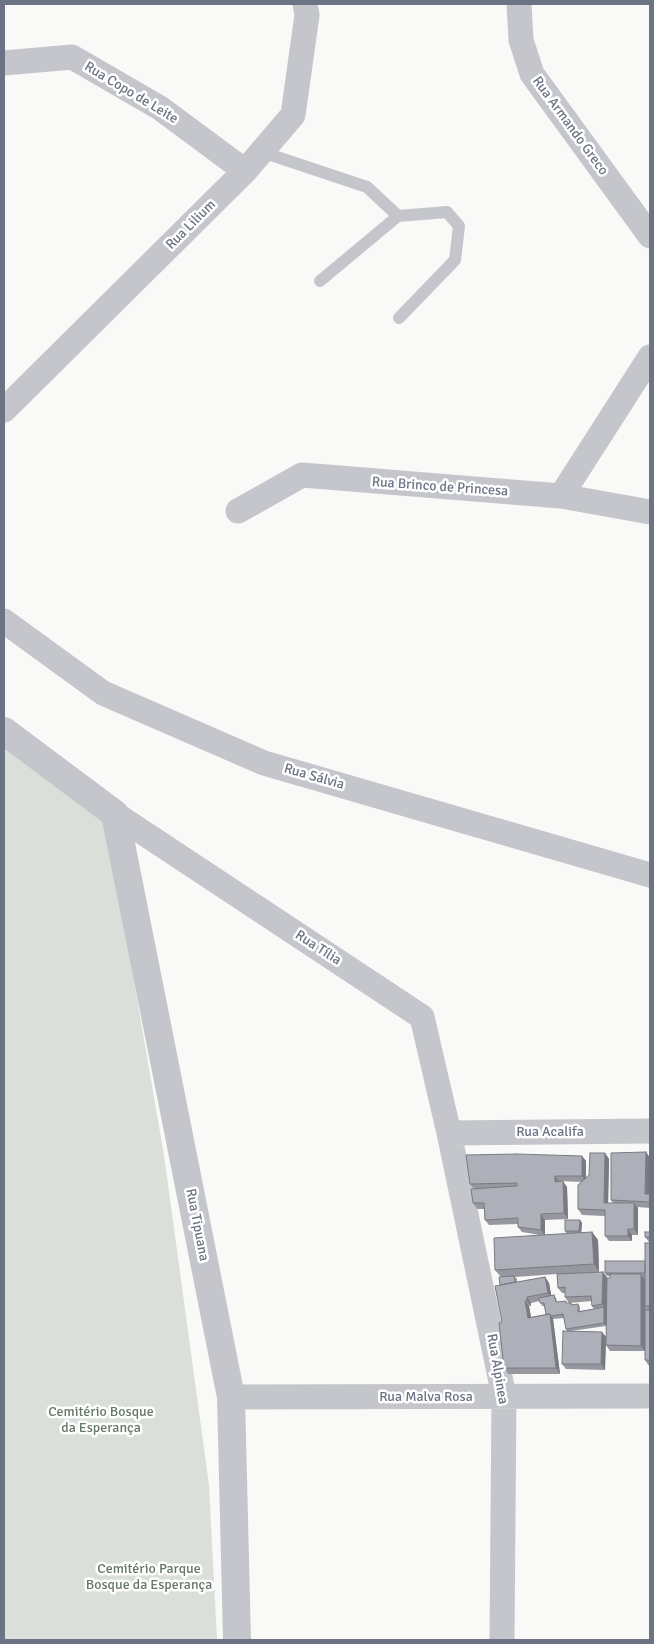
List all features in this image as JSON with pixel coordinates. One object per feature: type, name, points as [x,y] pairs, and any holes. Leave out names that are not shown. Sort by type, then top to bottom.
[{"type":"street","name":"Rua Lilium","points":[[4,410],[245,171],[293,115],[307,15],[305,4]]},
{"type":"street","name":"Rua Armando Greco","points":[[519,4],[521,40],[532,74],[650,236]]},
{"type":"street","name":"Rua Copo de Leite","points":[[4,63],[72,57],[160,108],[245,171]]},
{"type":"street","points":[[561,496],[650,357]]},
{"type":"street","name":"Rua Brinco de Princesa","points":[[238,511],[302,475],[561,496],[650,512]]},
{"type":"street","name":"Rua Sálvia","points":[[4,622],[103,693],[264,763],[650,876]]},
{"type":"street","points":[[4,731],[115,814]]},
{"type":"street","name":"Rua Tília","points":[[115,814],[422,1017],[449,1133]]},
{"type":"street","name":"Rua Tipuana","points":[[115,814],[231,1397],[237,1640]]},
{"type":"street","name":"Rua Acalifa","points":[[449,1133],[650,1131]]},
{"type":"street","name":"Rua Alpinea","points":[[449,1133],[504,1396],[502,1640]]},
{"type":"street","name":"Rua Malva Rosa","points":[[231,1397],[650,1396]]},
{"type":"lane","points":[[262,152],[367,187],[398,216]]},
{"type":"lane","points":[[320,281],[398,216],[447,212],[459,226],[455,260],[399,318]]},
{"type":"green space","name":"Cemitério Bosque da Esperança","points":[[4,739],[107,825],[164,1155],[209,1485],[217,1640],[4,1640]]},
{"type":"building","points":[[646,1152],[645,1194],[650,1194],[650,1202],[611,1200],[611,1153]]},
{"type":"building","points":[[590,1153],[605,1153],[604,1203],[634,1203],[634,1229],[628,1229],[628,1236],[605,1236],[605,1210],[578,1209],[578,1185],[589,1175]]},
{"type":"building","points":[[466,1155],[582,1156],[582,1176],[555,1176],[555,1182],[563,1181],[564,1213],[541,1214],[541,1230],[518,1227],[518,1218],[485,1220],[484,1203],[473,1203],[471,1189],[517,1186],[517,1183],[470,1184]]},
{"type":"building","points":[[565,1220],[580,1220],[579,1231],[565,1231]]},
{"type":"building","points":[[592,1232],[594,1264],[495,1270],[494,1238]]},
{"type":"building","points":[[645,1232],[650,1232],[650,1237],[645,1237]]},
{"type":"building","points":[[645,1243],[650,1243],[650,1306],[645,1306]]},
{"type":"building","points":[[605,1261],[645,1261],[645,1273],[605,1273]]},
{"type":"building","points":[[603,1272],[602,1304],[592,1306],[591,1296],[565,1297],[565,1287],[558,1288],[557,1274]]},
{"type":"building","points":[[610,1274],[641,1274],[641,1346],[606,1345],[607,1278],[610,1278]]},
{"type":"building","points":[[514,1276],[515,1282],[500,1285],[499,1277]]},
{"type":"building","points":[[545,1277],[548,1293],[527,1297],[527,1301],[525,1301],[528,1318],[550,1314],[556,1368],[504,1368],[499,1323],[502,1322],[495,1286]]},
{"type":"building","points":[[554,1295],[556,1302],[566,1301],[566,1303],[571,1303],[571,1305],[578,1304],[578,1312],[604,1307],[604,1323],[566,1329],[563,1314],[551,1316],[546,1314],[544,1303],[540,1303],[539,1298]]},
{"type":"building","points":[[645,1310],[650,1310],[650,1360],[645,1360]]},
{"type":"building","points":[[563,1331],[602,1332],[601,1364],[562,1364]]},
{"type":"park label","name":"Cemitério Parque Bosque da Esperança","points":[[149,1578]]}]
